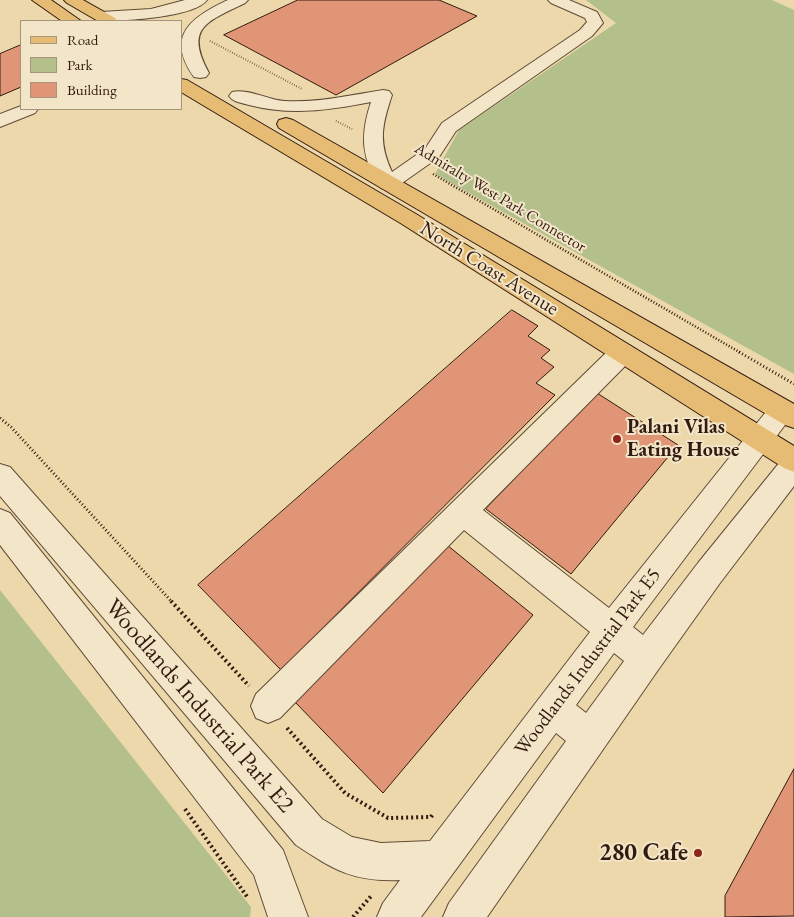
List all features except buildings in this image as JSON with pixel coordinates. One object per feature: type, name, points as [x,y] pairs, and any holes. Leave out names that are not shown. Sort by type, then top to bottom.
[{"type":"main road","points":[[40,0],[71,20]]},
{"type":"main road","points":[[72,0],[105,19]]},
{"type":"main road","name":"North Coast Avenue","points":[[182,63],[408,219],[794,460]]},
{"type":"main road","name":"North Coast Avenue","points":[[212,85],[788,414]]},
{"type":"street","points":[[105,19],[138,17],[161,13],[199,0]]},
{"type":"street","points":[[240,0],[198,23],[189,38],[189,51],[212,85],[273,105],[319,105],[383,95],[372,123],[372,146],[379,167],[388,184],[432,153],[449,127],[586,33],[596,23],[591,15],[556,0]]},
{"type":"street","points":[[0,112],[20,102]]},
{"type":"street","points":[[0,121],[27,110]]},
{"type":"street","points":[[268,706],[622,353]]},
{"type":"street","name":"Woodlands Industrial Park E5","points":[[397,917],[612,629],[760,439],[788,414]]},
{"type":"street","points":[[463,917],[646,658],[709,573],[794,465]]},
{"type":"street","name":"Woodlands Industrial Park E2","points":[[0,476],[309,832],[345,855],[381,862],[439,860]]},
{"type":"street","points":[[462,511],[646,658]]},
{"type":"street","name":"Woodlands Industrial Park E2","points":[[0,522],[270,864],[288,917]]},
{"type":"street","points":[[553,707],[589,739]]},
{"type":"path","points":[[192,31],[234,55],[320,98],[318,112],[358,132],[372,133]]},
{"type":"path","name":"Admiralty West Park Connector","points":[[416,164],[794,384]]},
{"type":"path","points":[[0,418],[11,427],[189,618],[345,793],[388,818],[431,817],[437,810]]},
{"type":"green space","points":[[586,0],[772,0],[794,10],[794,374],[435,174],[459,130],[616,23]]},
{"type":"green space","points":[[0,590],[251,907],[250,917],[0,917]]},
{"type":"place","name":"Palani Vilas Eating House","points":[[617,439]]},
{"type":"place","name":"280 Cafe","points":[[698,853]]}]
